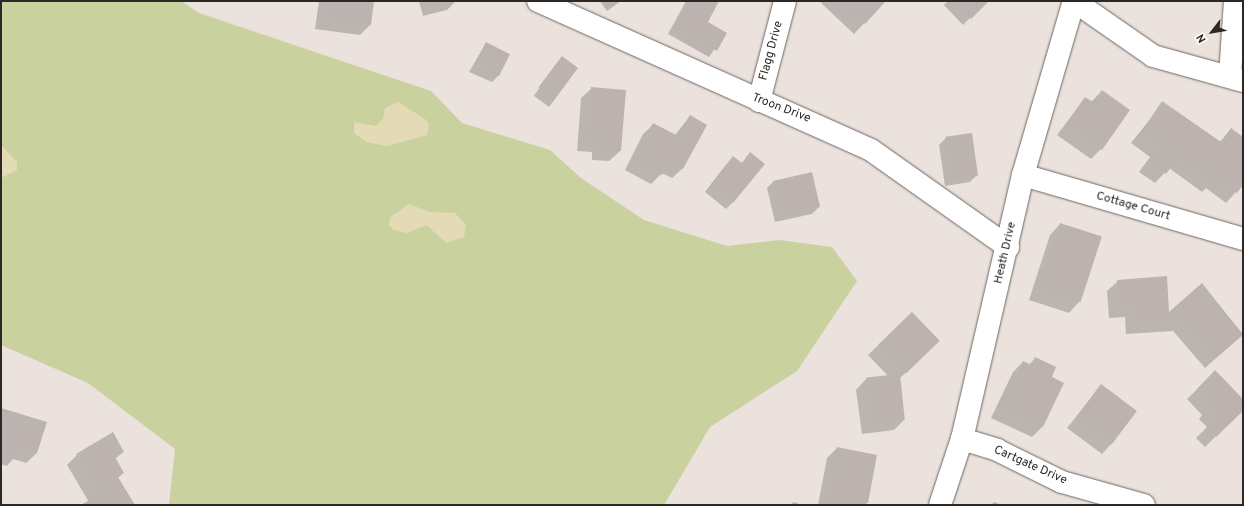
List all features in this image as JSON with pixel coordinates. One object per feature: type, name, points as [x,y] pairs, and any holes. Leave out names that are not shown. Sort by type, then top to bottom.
[{"type":"street","name":"Troon Drive","points":[[538,1],[759,102],[800,115],[871,150],[1008,247]]},
{"type":"street","name":"Flagg Drive","points":[[759,102],[785,1]]},
{"type":"street","points":[[1074,1],[1152,56],[1237,79],[1234,1]]},
{"type":"street","name":"Heath Drive","points":[[940,505],[962,439],[1008,247],[1023,175],[1074,1]]},
{"type":"street","name":"Cottage Court","points":[[1023,175],[1243,239]]},
{"type":"street","name":"Cartgate Drive","points":[[962,439],[997,450],[1062,482],[1144,505]]},
{"type":"green space","points":[[1,1],[181,1],[199,13],[431,91],[462,123],[550,150],[581,178],[644,220],[727,246],[779,240],[832,247],[857,281],[797,371],[710,427],[664,505],[169,505],[175,449],[88,383],[1,345]]},
{"type":"sand","points":[[398,102],[425,119],[429,125],[427,135],[387,146],[366,142],[354,133],[354,122],[376,126],[383,119],[385,108]]},
{"type":"sand","points":[[1,145],[17,162],[17,170],[1,178]]},
{"type":"sand","points":[[409,204],[430,212],[455,213],[466,225],[464,237],[447,243],[426,225],[407,233],[394,230],[389,225],[390,217]]},
{"type":"building","points":[[327,1],[374,1],[371,25],[325,19]]},
{"type":"building","points":[[688,1],[719,1],[708,22],[727,33],[717,51],[674,27]]},
{"type":"building","points":[[840,1],[886,1],[865,24]]},
{"type":"building","points":[[953,1],[989,1],[971,19]]},
{"type":"building","points":[[486,42],[510,54],[499,76],[475,63]]},
{"type":"building","points":[[562,56],[578,68],[555,99],[539,87]]},
{"type":"building","points":[[591,87],[626,90],[621,151],[602,150],[602,142],[587,141]]},
{"type":"building","points":[[1102,90],[1130,110],[1102,150],[1066,124],[1085,97],[1093,102]]},
{"type":"building","points":[[1162,101],[1221,142],[1231,128],[1243,137],[1243,185],[1237,193],[1216,178],[1213,182],[1178,157],[1166,174],[1149,161],[1160,146],[1141,133]]},
{"type":"building","points":[[690,115],[707,125],[683,169],[669,161],[662,175],[634,159],[653,123],[678,136]]},
{"type":"building","points":[[972,133],[978,176],[951,179],[945,137]]},
{"type":"building","points":[[750,152],[765,164],[733,203],[711,184],[733,156],[742,163]]},
{"type":"building","points":[[812,172],[820,207],[781,216],[773,181]]},
{"type":"building","points":[[1060,223],[1102,237],[1081,302],[1039,289]]},
{"type":"building","points":[[1167,276],[1169,312],[1202,283],[1243,335],[1216,358],[1184,321],[1136,324],[1135,307],[1119,308],[1117,280]]},
{"type":"building","points":[[912,312],[940,341],[906,373],[878,345]]},
{"type":"building","points":[[1035,357],[1056,367],[1052,377],[1064,383],[1043,427],[1001,408],[1023,361],[1032,365]]},
{"type":"building","points":[[1215,370],[1243,399],[1243,411],[1216,437],[1206,427],[1217,416],[1208,408],[1212,404],[1197,389]]},
{"type":"building","points":[[900,374],[905,420],[871,423],[866,378]]},
{"type":"building","points":[[1101,384],[1137,411],[1112,445],[1076,418]]},
{"type":"building","points":[[1,408],[47,422],[37,453],[20,448],[18,456],[1,451]]},
{"type":"building","points":[[113,432],[124,452],[115,457],[124,473],[118,477],[135,505],[81,505],[100,494],[76,454]]},
{"type":"building","points":[[837,447],[877,455],[868,503],[826,505]]}]
